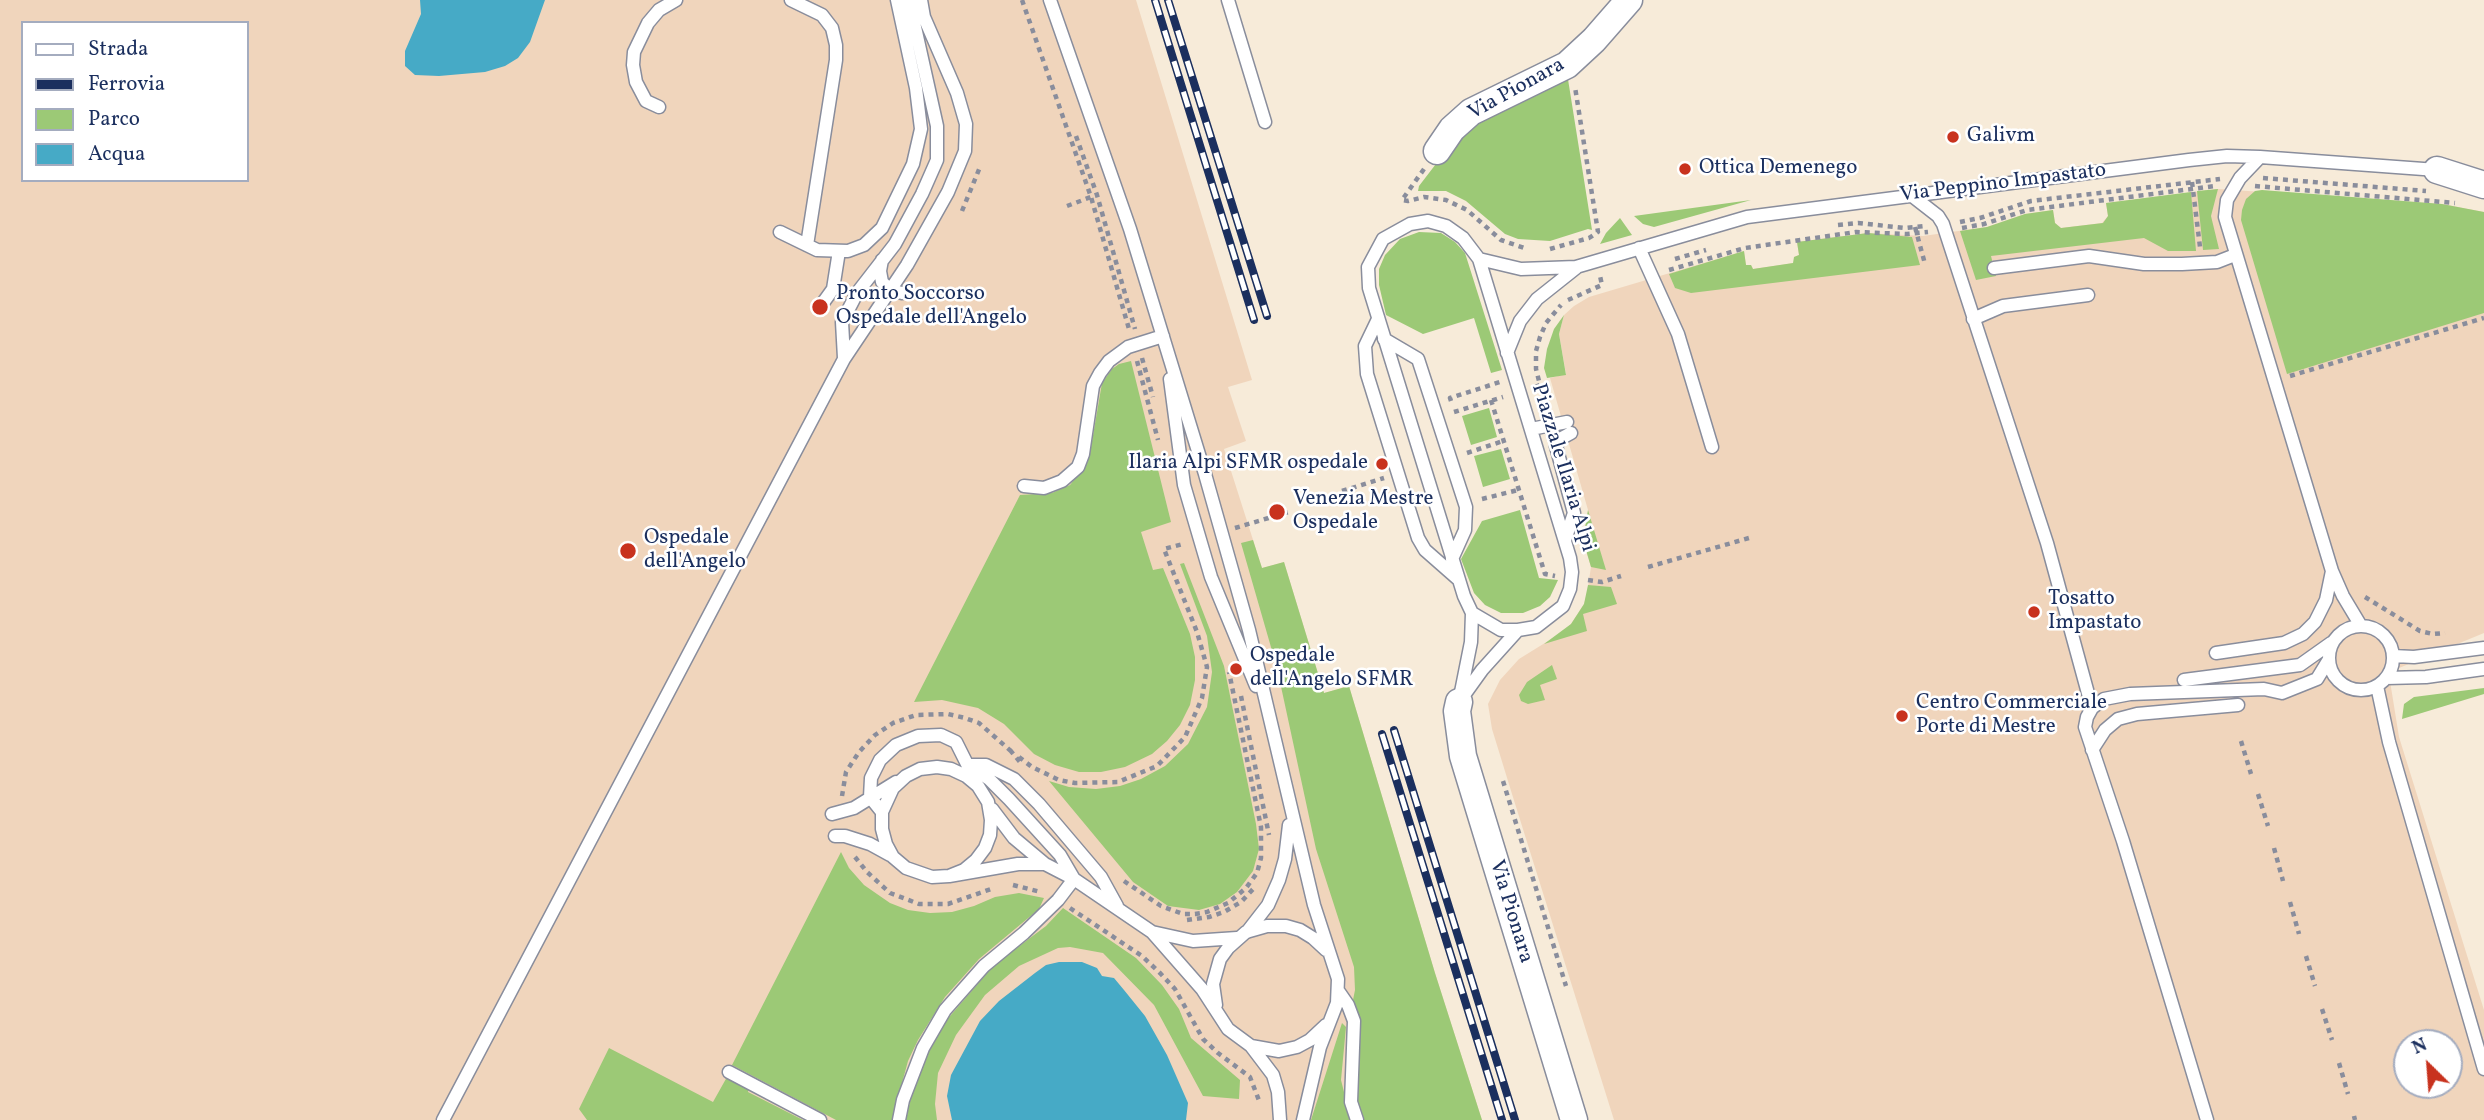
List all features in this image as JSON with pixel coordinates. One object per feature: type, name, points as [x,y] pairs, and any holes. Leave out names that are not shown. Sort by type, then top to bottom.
[{"type":"street","name":"Via Pionara","points":[[1437,151],[1452,129],[1471,112],[1567,65],[1594,40],[1629,0]]},
{"type":"street","name":"Via Peppino Impastato","points":[[2437,181],[2484,166]]},
{"type":"street","name":"Via Peppino Impastato","points":[[2437,181],[2484,185]]},
{"type":"street","name":"Via Pionara","points":[[1459,702],[1457,711],[1463,756],[1574,1120]]},
{"type":"lane","points":[[659,107],[646,101],[636,82],[634,52],[648,23],[659,10],[676,0]]},
{"type":"lane","points":[[791,0],[822,15],[832,28],[836,45],[836,60],[807,245]]},
{"type":"lane","points":[[780,232],[817,250],[848,251],[864,245],[882,228],[913,164],[921,117],[897,0]]},
{"type":"lane","points":[[844,359],[842,322],[857,293],[895,244],[937,160],[937,126],[909,0]]},
{"type":"lane","points":[[443,1120],[844,359],[896,291],[948,192],[967,142],[966,124],[961,104],[930,34],[921,0]]},
{"type":"lane","points":[[1050,0],[1126,217],[1217,516],[1249,630],[1289,807],[1317,915],[1335,966],[1339,992],[1320,1047],[1303,1120]]},
{"type":"lane","points":[[1228,0],[1265,122]]},
{"type":"lane","name":"Via Peppino Impastato","points":[[1479,260],[1521,270],[1576,267],[1747,217],[2227,156],[2260,157],[2437,181]]},
{"type":"lane","points":[[2260,157],[2240,177],[2227,200],[2225,217],[2332,571],[2361,626]]},
{"type":"lane","points":[[1911,195],[1938,216],[1943,224],[2047,543],[2092,708]]},
{"type":"lane","name":"Piazzale Ilaria Alpi","points":[[1472,613],[1458,579],[1369,288],[1368,267],[1383,239],[1410,224],[1428,221],[1447,226],[1462,238],[1479,260],[1565,540],[1572,572],[1570,589],[1563,606],[1536,627],[1518,631]]},
{"type":"lane","points":[[1639,248],[1678,334],[1712,447]]},
{"type":"lane","points":[[820,307],[833,289],[839,251]]},
{"type":"lane","points":[[1994,268],[2089,256],[2144,264],[2217,262],[2235,255]]},
{"type":"lane","points":[[883,260],[880,277],[884,285],[896,291]]},
{"type":"lane","name":"Via Peppino Impastato","points":[[1507,353],[1520,321],[1537,299],[1576,267]]},
{"type":"lane","points":[[1973,319],[2003,306],[2088,295]]},
{"type":"lane","points":[[1378,319],[1364,346],[1367,374],[1418,538],[1425,550],[1458,579]]},
{"type":"lane","points":[[1384,339],[1418,359],[1466,507],[1465,530],[1452,559]]},
{"type":"lane","points":[[1024,486],[1044,488],[1062,481],[1078,467],[1083,454],[1093,386],[1109,361],[1136,345],[1164,340]]},
{"type":"lane","points":[[1164,340],[1184,485],[1210,577],[1271,722]]},
{"type":"lane","points":[[1531,429],[1569,427],[1556,446],[1574,513],[1565,540]]},
{"type":"lane","points":[[2216,653],[2284,643],[2303,634],[2315,622],[2326,600],[2332,571]]},
{"type":"lane","points":[[1472,613],[1500,630],[1518,631]]},
{"type":"lane","name":"Via Pionara","points":[[1459,702],[1471,642],[1472,613]]},
{"type":"lane","points":[[2183,680],[2301,665],[2332,643],[2344,630],[2361,626],[2379,631],[2391,646],[2393,656],[2390,672],[2381,682],[2367,690],[2346,687],[2337,681],[2328,661]]},
{"type":"lane","points":[[1459,702],[1482,670],[1518,631]]},
{"type":"lane","points":[[2207,1120],[2123,841],[2085,727],[2092,708],[2104,699],[2130,694],[2264,689],[2282,692],[2317,679],[2328,661],[2332,643]]},
{"type":"lane","points":[[2393,656],[2414,657],[2484,648]]},
{"type":"lane","points":[[2381,682],[2484,669]]},
{"type":"lane","points":[[2381,682],[2387,736],[2484,1069]]},
{"type":"lane","points":[[2092,750],[2105,730],[2118,719],[2137,714],[2238,705]]},
{"type":"lane","points":[[882,813],[870,797],[871,778],[880,760],[896,745],[918,736],[941,735],[956,743],[988,803],[1014,838],[1045,864],[1074,879],[1152,932],[1186,969],[1228,1029],[1251,1046],[1273,1075],[1278,1092],[1280,1120]]},
{"type":"lane","points":[[968,765],[989,779],[1009,799],[1060,855],[1074,879]]},
{"type":"lane","points":[[951,769],[986,765],[1014,779],[1094,868],[1119,909]]},
{"type":"lane","points":[[836,809],[841,814],[854,808],[920,769],[951,769],[978,786]]},
{"type":"lane","points":[[893,857],[886,845],[882,829],[882,813],[893,788],[906,776]]},
{"type":"lane","points":[[949,876],[964,870],[985,848],[990,835],[991,820],[988,803]]},
{"type":"lane","points":[[1218,1012],[1214,998],[1215,970],[1220,959],[1268,905],[1279,880],[1288,838],[1289,807]]},
{"type":"lane","points":[[835,836],[845,836],[870,844],[906,868],[932,877],[995,867],[1045,864]]},
{"type":"lane","points":[[899,1120],[903,1100],[923,1048],[945,1010],[984,966],[1058,900],[1074,879]]},
{"type":"lane","points":[[1152,932],[1193,941],[1242,935],[1267,926],[1286,926],[1300,930],[1324,947],[1335,966]]},
{"type":"lane","points":[[1339,992],[1354,1021],[1351,1102],[1357,1120]]},
{"type":"lane","points":[[1251,1046],[1279,1051],[1297,1047],[1319,1033],[1331,1019]]},
{"type":"lane","points":[[729,1072],[820,1120]]},
{"type":"path","points":[[1022,0],[1091,197],[1164,438]]},
{"type":"path","points":[[1029,0],[1097,195],[1160,445]]},
{"type":"path","points":[[1544,250],[1589,238],[1598,232],[1574,76],[1567,65]]},
{"type":"path","points":[[1437,151],[1402,200],[1424,197],[1447,200],[1467,210],[1501,240],[1531,250]]},
{"type":"path","points":[[2266,178],[2437,181]]},
{"type":"path","points":[[2192,182],[2202,263]]},
{"type":"path","points":[[1959,228],[1984,224],[2027,210],[2219,186]]},
{"type":"path","points":[[2246,195],[2253,186],[2465,205]]},
{"type":"path","points":[[1067,205],[1091,197]]},
{"type":"path","points":[[1915,227],[1925,264]]},
{"type":"path","points":[[1669,270],[1745,248],[1856,232],[1932,232]]},
{"type":"path","points":[[1540,385],[1536,369],[1536,351],[1546,323],[1561,304],[1573,296],[1602,285]]},
{"type":"path","points":[[2284,378],[2484,318]]},
{"type":"path","points":[[1450,398],[1503,381]]},
{"type":"path","points":[[1454,412],[1504,396]]},
{"type":"path","points":[[1491,400],[1545,574],[1555,576]]},
{"type":"path","points":[[1471,465],[1467,453],[1504,441]]},
{"type":"path","points":[[1342,491],[1388,477]]},
{"type":"path","points":[[1479,489],[1483,500],[1518,491]]},
{"type":"path","points":[[1234,528],[1292,511]]},
{"type":"path","points":[[1180,531],[1187,556]]},
{"type":"path","points":[[1648,567],[1749,538]]},
{"type":"path","points":[[836,809],[844,770],[859,752],[875,735],[893,723],[916,715],[948,714],[979,723],[1032,767],[1059,780],[1075,783],[1118,782],[1157,766],[1185,737],[1202,698],[1208,667],[1164,549],[1183,544]]},
{"type":"path","points":[[1582,579],[1602,582],[1622,576]]},
{"type":"path","points":[[2360,594],[2420,631],[2446,633]]},
{"type":"path","points":[[1135,897],[1121,882],[1161,906],[1183,914],[1207,912],[1228,903],[1246,888],[1257,873],[1261,858],[1261,827],[1227,661]]},
{"type":"path","points":[[1233,663],[1239,684]]},
{"type":"path","points":[[1241,694],[1269,844]]},
{"type":"path","points":[[2241,741],[2251,774]]},
{"type":"path","points":[[1010,750],[1028,772]]},
{"type":"path","points":[[1503,781],[1566,986]]},
{"type":"path","points":[[2258,794],[2268,826]]},
{"type":"path","points":[[2274,848],[2283,881]]},
{"type":"path","points":[[1175,918],[1209,918],[1233,908],[1248,895],[1259,880],[1269,855]]},
{"type":"path","points":[[2290,902],[2299,934]]},
{"type":"path","points":[[1093,922],[1160,972],[1175,989],[1203,1039],[1250,1077],[1264,1111]]},
{"type":"path","points":[[2306,956],[2315,986]]},
{"type":"path","points":[[2322,1009],[2332,1040]]},
{"type":"path","points":[[2339,1063],[2348,1094]]},
{"type":"shaded area","name":"Ospedale dell'Angelo","points":[[0,0],[1136,0],[1252,380],[1228,387],[1246,441],[1224,449],[1262,568],[1284,562],[1324,693],[1349,686],[1482,1120],[0,1120]]},
{"type":"shaded area","points":[[2218,189],[2442,204],[2484,212],[2484,633],[2399,668],[2390,681],[2399,737],[2484,1010],[2484,1120],[1614,1120],[1492,729],[1488,704],[1500,680],[1519,659],[1571,624],[1584,604],[1587,593],[1591,567],[1583,540],[1588,510],[1550,378],[1566,374],[1559,334],[1564,315],[1589,297],[1744,251],[1746,265],[1751,265],[1753,269],[1794,263],[1794,257],[1799,255],[1797,242],[1868,233],[1923,236],[1987,227],[2025,214],[2053,210],[2055,223],[2061,228],[2102,223],[2108,216],[2106,203]]},
{"type":"green space","points":[[1567,73],[1592,230],[1550,241],[1518,239],[1505,234],[1466,201],[1446,191],[1418,191],[1419,186],[1472,117]]},
{"type":"green space","points":[[2218,189],[2211,216],[2219,249],[2203,250],[2197,191]]},
{"type":"green space","points":[[2255,191],[2442,204],[2484,212],[2484,313],[2287,374],[2241,220],[2246,199]]},
{"type":"green space","points":[[2191,192],[2196,251],[2168,251],[2144,238],[1991,256],[1996,276],[1976,280],[1960,231],[1987,227],[2025,214],[2053,210],[2055,223],[2061,228],[2103,223],[2108,216],[2106,203]]},
{"type":"green space","points":[[1751,200],[1654,227],[1643,224],[1634,216]]},
{"type":"green space","points":[[1620,218],[1632,235],[1600,244],[1606,233]]},
{"type":"green space","points":[[1419,232],[1441,233],[1465,253],[1502,370],[1491,373],[1474,318],[1423,334],[1386,315],[1379,285],[1379,269],[1385,255],[1400,239]]},
{"type":"green space","points":[[1868,233],[1912,237],[1920,265],[1691,293],[1675,288],[1669,274],[1744,251],[1746,265],[1751,265],[1753,269],[1793,263],[1794,257],[1799,255],[1797,242]]},
{"type":"green space","points":[[1564,315],[1559,334],[1566,375],[1547,378],[1544,368],[1547,349],[1554,329]]},
{"type":"green space","points":[[1131,361],[1171,522],[1141,532],[1153,570],[1163,568],[1190,634],[1195,657],[1195,680],[1190,705],[1180,725],[1152,754],[1125,767],[1101,772],[1079,772],[1055,765],[1034,754],[1004,724],[978,708],[942,700],[914,702],[1020,495],[1052,493],[1070,485],[1082,470],[1090,453],[1102,383],[1112,369]]},
{"type":"green space","points":[[1489,408],[1497,437],[1471,445],[1462,416]]},
{"type":"green space","points":[[1501,449],[1510,479],[1483,487],[1474,456]]},
{"type":"green space","points":[[1520,510],[1539,578],[1558,580],[1550,597],[1540,606],[1523,613],[1501,613],[1485,605],[1474,593],[1461,559],[1482,521]]},
{"type":"green space","points":[[1588,510],[1606,570],[1591,567],[1583,540]]},
{"type":"green space","points":[[1253,540],[1262,568],[1284,562],[1324,693],[1349,686],[1482,1120],[1361,1120],[1356,1103],[1360,1026],[1353,1000],[1354,967],[1316,849],[1277,668],[1241,543]]},
{"type":"green space","points":[[1184,563],[1224,666],[1259,849],[1253,871],[1237,892],[1220,904],[1199,910],[1168,906],[1133,882],[1049,781],[1069,787],[1096,789],[1120,786],[1141,779],[1165,766],[1188,744],[1207,707],[1212,672],[1207,636],[1180,564]]},
{"type":"green space","points":[[1588,585],[1611,587],[1617,604],[1583,614],[1587,631],[1544,644],[1571,624],[1584,604]]},
{"type":"green space","points":[[1552,665],[1557,679],[1540,685],[1545,700],[1528,704],[1521,701],[1519,695],[1527,682]]},
{"type":"green space","points":[[2484,688],[2484,694],[2402,719],[2404,704],[2414,697]]},
{"type":"green space","points":[[841,852],[849,868],[864,885],[890,903],[908,910],[952,912],[995,897],[1019,893],[1044,898],[1039,909],[979,959],[945,997],[908,1061],[892,1120],[836,1120],[732,1065]]},
{"type":"green space","points":[[1063,908],[1136,958],[1162,985],[1179,1009],[1191,1038],[1240,1080],[1239,1099],[1203,1096],[1154,1005],[1103,953],[1070,947],[1058,948],[1019,966],[985,995],[956,1035],[938,1073],[935,1104],[937,1120],[906,1120],[923,1063],[944,1023],[994,965],[1046,926]]},
{"type":"green space","points":[[1342,1023],[1346,1027],[1341,1080],[1351,1120],[1311,1120]]},
{"type":"green space","points":[[609,1048],[713,1102],[727,1077],[749,1089],[748,1092],[803,1120],[587,1120],[579,1109]]},
{"type":"water","points":[[420,0],[545,0],[530,42],[518,58],[505,66],[485,72],[439,76],[415,75],[405,66],[405,51],[421,14]]},
{"type":"water","points":[[1082,962],[1097,968],[1102,976],[1114,978],[1145,1016],[1167,1055],[1188,1103],[1186,1120],[952,1120],[947,1096],[951,1075],[980,1021],[999,1001],[1035,973],[1046,965]]},
{"type":"railway","points":[[1155,0],[1254,320]]},
{"type":"railway","points":[[1168,0],[1267,316]]},
{"type":"railway","points":[[1394,730],[1515,1120]]},
{"type":"railway","points":[[1382,734],[1502,1120]]},
{"type":"place","name":"Galivm","points":[[1953,137]]},
{"type":"place","name":"Ottica Demenego","points":[[1685,169]]},
{"type":"place","name":"Pronto Soccorso Ospedale dell'Angelo","points":[[820,307]]},
{"type":"place","name":"Ilaria Alpi SFMR ospedale","points":[[1382,464]]},
{"type":"place","name":"Venezia Mestre Ospedale","points":[[1277,512]]},
{"type":"place","name":"Ospedale dell'Angelo","points":[[628,551]]},
{"type":"place","name":"Tosatto Impastato","points":[[2034,612]]},
{"type":"place","name":"Ospedale dell'Angelo SFMR","points":[[1236,669]]},
{"type":"place","name":"Centro Commerciale Porte di Mestre","points":[[1902,716]]}]
